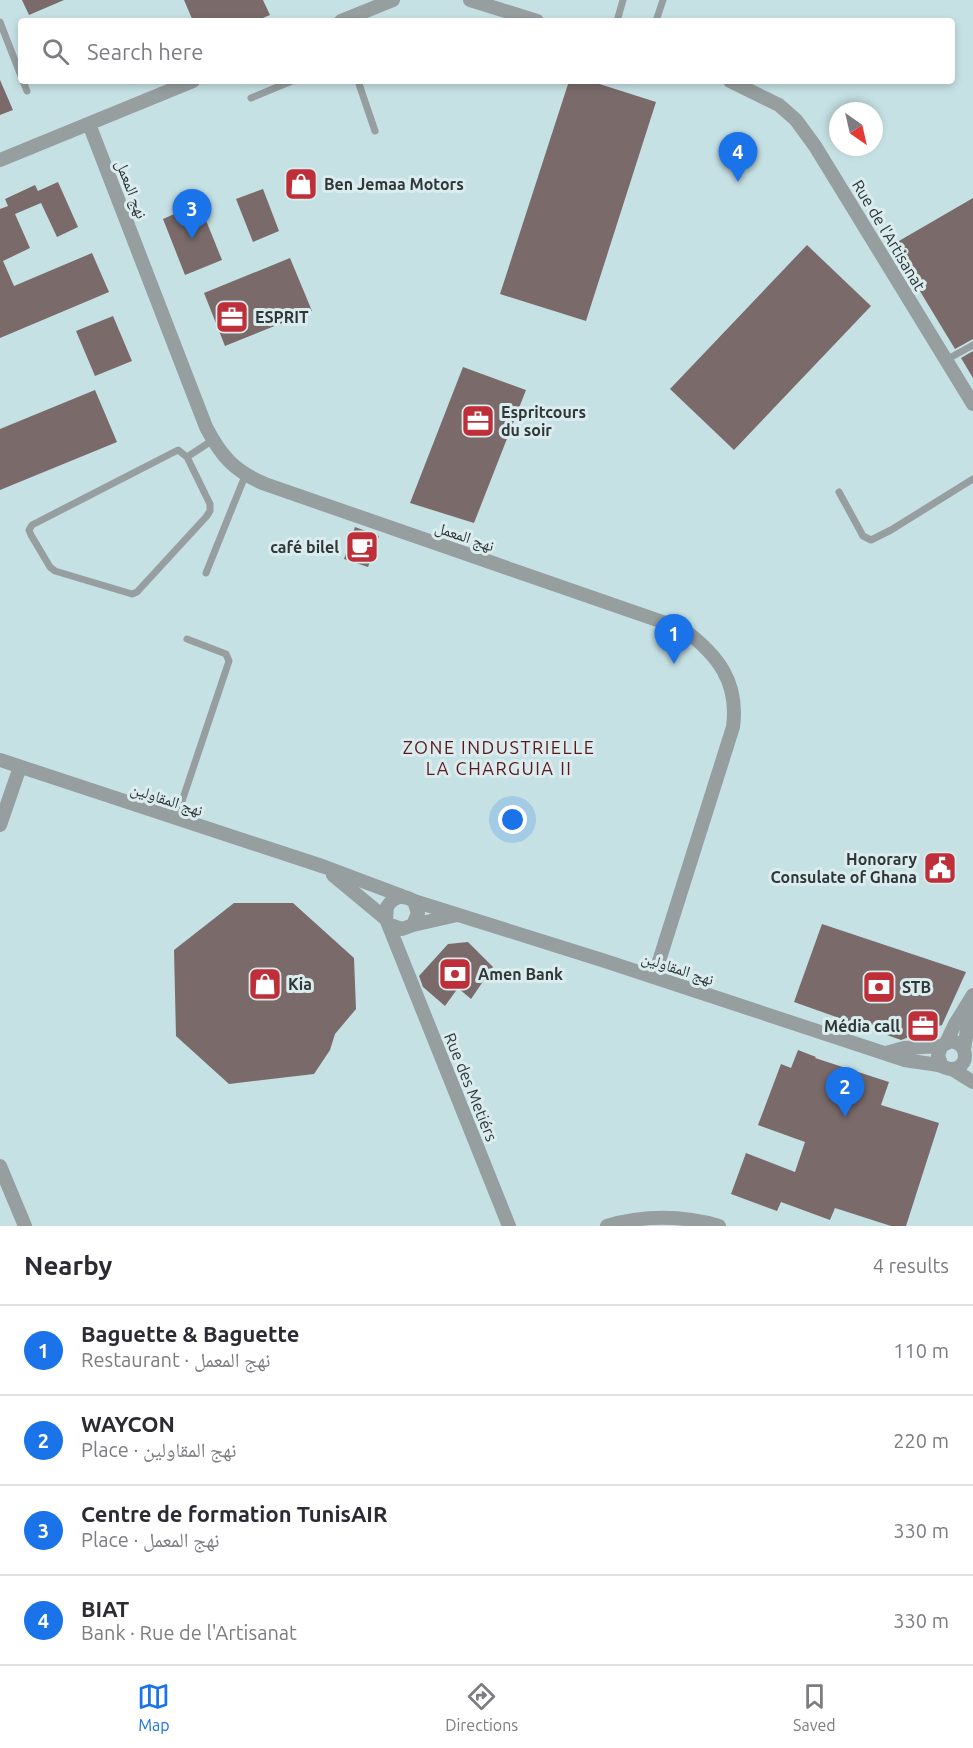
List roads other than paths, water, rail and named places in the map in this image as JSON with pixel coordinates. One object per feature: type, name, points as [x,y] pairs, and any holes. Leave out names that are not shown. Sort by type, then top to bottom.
[{"type":"street","points":[[348,18],[393,0]]},
{"type":"street","points":[[470,0],[527,18]]},
{"type":"street","points":[[0,160],[186,84]]},
{"type":"street","name":"Rue de l'Artisanat","points":[[736,84],[779,105],[796,120],[815,146],[973,404]]},
{"type":"street","name":"نهج المعمل","points":[[89,124],[206,427],[229,462],[245,476],[683,629],[702,643],[718,662],[734,696],[736,709],[734,727],[654,977]]},
{"type":"street","name":"نهج المقاولين","points":[[0,760],[325,867],[408,899],[905,1060],[947,1067],[973,1082]]},
{"type":"street","points":[[0,825],[20,767]]},
{"type":"street","name":"نهج المقاولين","points":[[325,867],[388,922]]},
{"type":"street","points":[[402,960],[411,926],[418,913],[408,899],[390,901],[385,913],[388,922],[402,929],[411,926]]},
{"type":"street","name":"نهج المقاولين","points":[[411,926],[459,915]]},
{"type":"street","name":"Rue des Metiérs","points":[[388,922],[509,1226]]},
{"type":"street","points":[[972,998],[968,1055],[962,1065],[947,1067],[938,1056],[972,998]]},
{"type":"street","points":[[943,1044],[956,1042],[968,1055]]},
{"type":"street","name":"نهج المقاولين","points":[[886,1053],[904,1048],[943,1044]]},
{"type":"street","points":[[0,1166],[26,1226]]},
{"type":"street","points":[[607,1226],[643,1219],[680,1218],[719,1226]]},
{"type":"lane","points":[[618,18],[623,0]]},
{"type":"lane","points":[[657,18],[663,0]]},
{"type":"lane","points":[[0,22],[18,68]]},
{"type":"lane","points":[[24,84],[27,91]]},
{"type":"lane","points":[[251,98],[285,84]]},
{"type":"lane","points":[[359,84],[375,131]]},
{"type":"lane","points":[[946,360],[973,345]]},
{"type":"lane","points":[[187,457],[213,440]]},
{"type":"lane","points":[[178,450],[187,457],[210,504],[210,511],[137,592],[132,594],[62,574],[50,567],[31,535],[29,530],[32,525],[178,450]]},
{"type":"lane","points":[[206,573],[245,476]]},
{"type":"lane","points":[[839,492],[863,536],[871,540],[973,479]]},
{"type":"lane","points":[[177,819],[230,661],[226,654],[187,639]]},
{"type":"place","name":"BIAT","points":[[738,182]]},
{"type":"place","name":"Ben Jemaa Motors","points":[[301,184]]},
{"type":"place","name":"Centre de formation TunisAIR","points":[[192,239]]},
{"type":"place","name":"ESPRIT","points":[[232,317]]},
{"type":"place","name":"Espritcours du soir","points":[[478,421]]},
{"type":"place","name":"café bilel","points":[[362,547]]},
{"type":"place","name":"Baguette & Baguette","points":[[674,664]]},
{"type":"place","name":"Honorary Consulate of Ghana","points":[[940,868]]},
{"type":"place","name":"Amen Bank","points":[[455,974]]},
{"type":"place","name":"Kia","points":[[265,984]]},
{"type":"place","name":"STB","points":[[879,987]]},
{"type":"place","name":"Média call","points":[[923,1026]]},
{"type":"place","name":"WAYCON","points":[[845,1117]]},
{"type":"district","name":"ZONE INDUSTRIELLE LA CHARGUIA II","points":[[499,758]]}]
